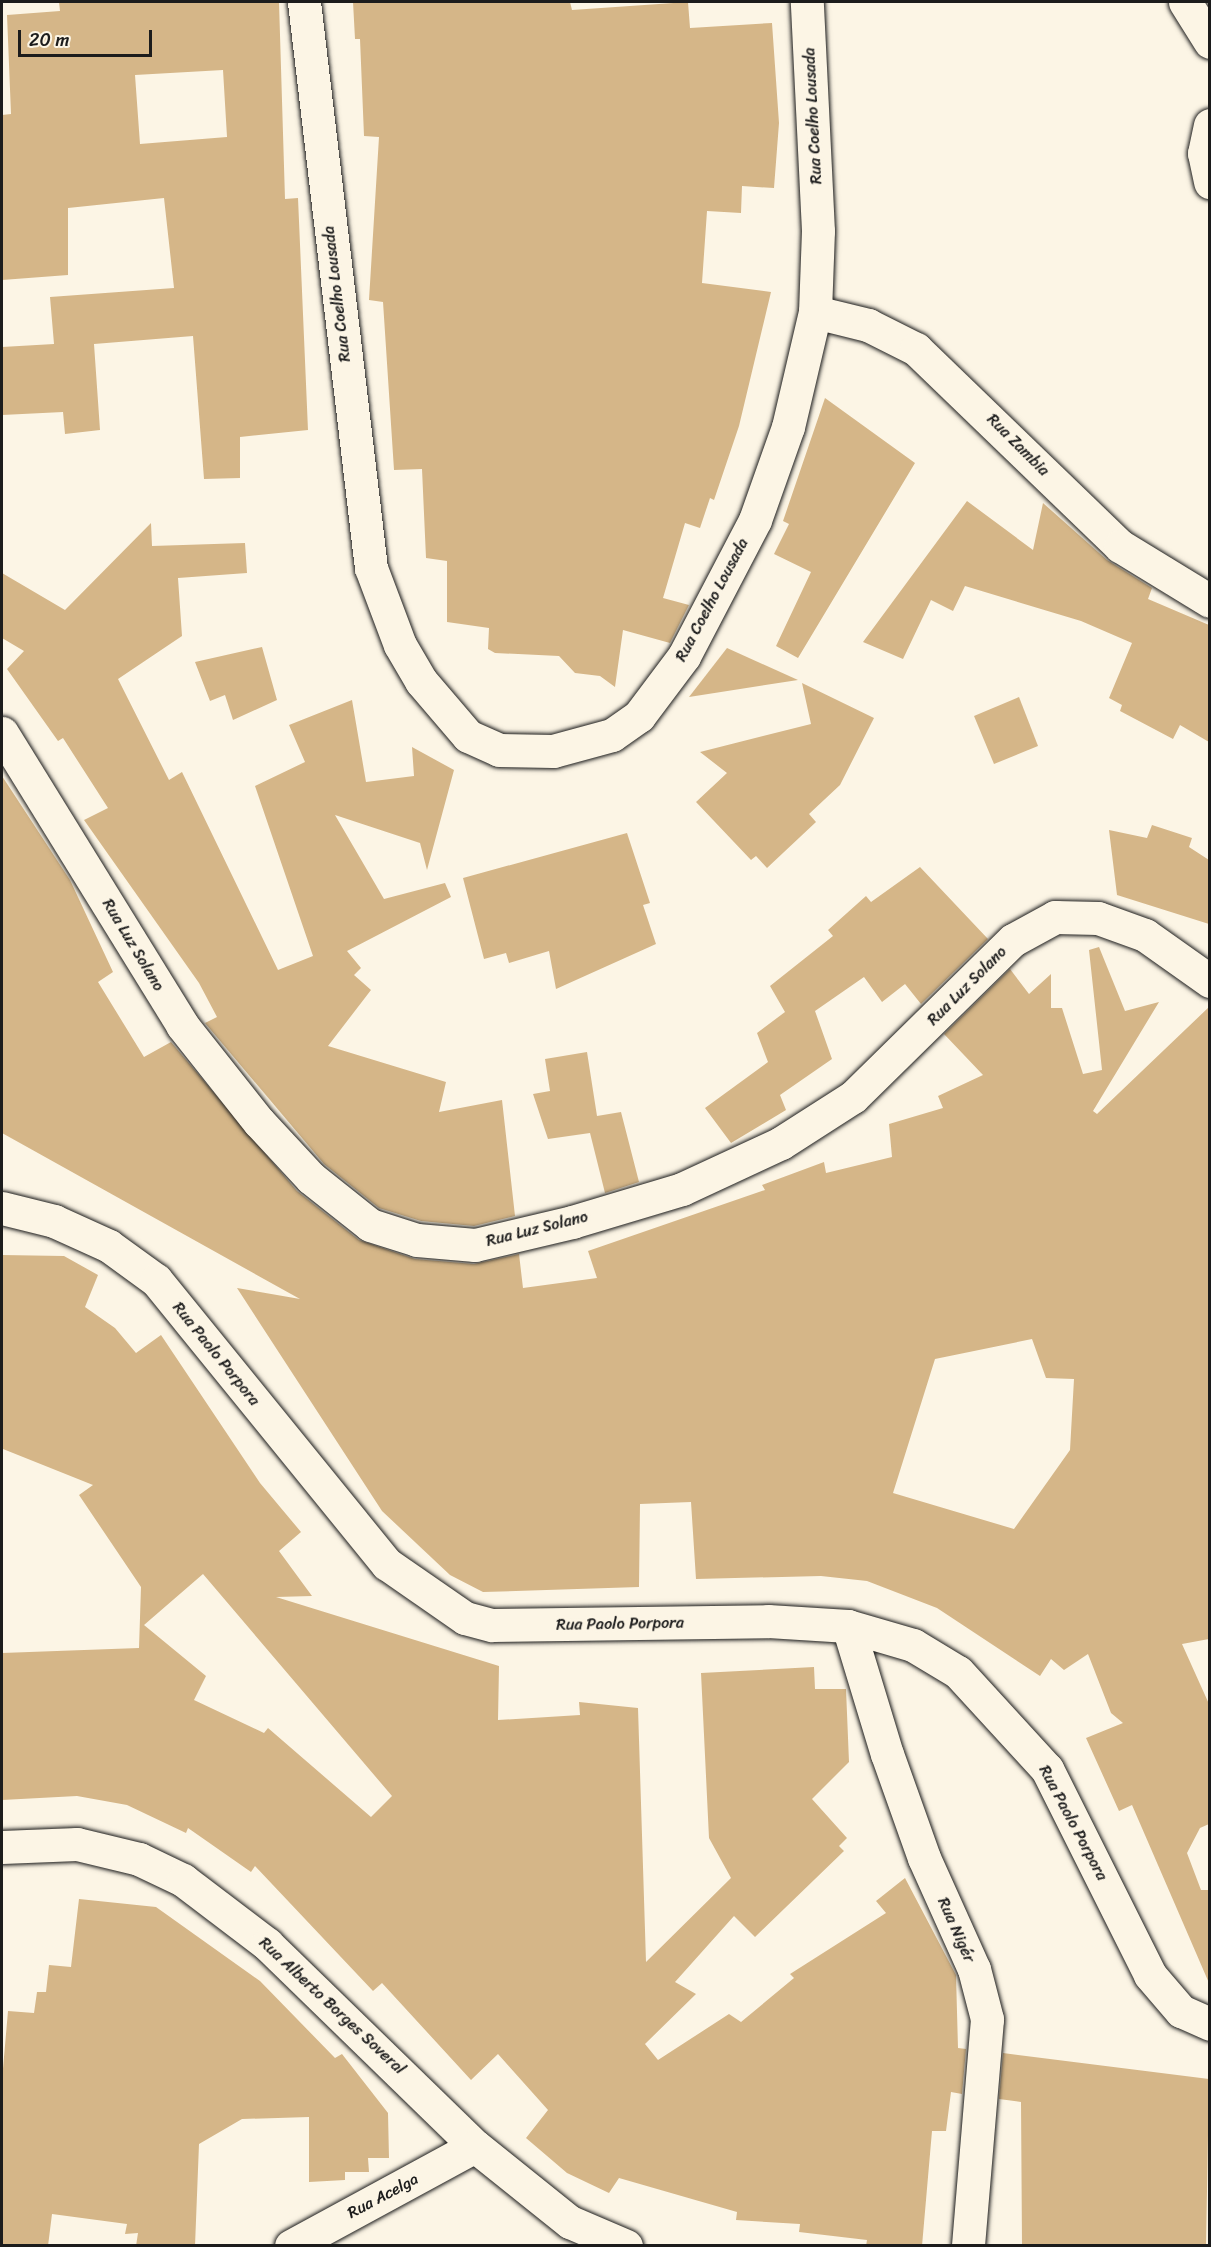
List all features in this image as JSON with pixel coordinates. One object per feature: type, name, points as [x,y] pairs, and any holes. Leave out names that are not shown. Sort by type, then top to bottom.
[{"type":"street","name":"Rua Coelho Lousada","points":[[304,2],[371,568],[399,645],[421,681],[468,736],[499,750],[553,751],[612,735],[639,716],[684,656],[755,520],[788,427],[815,312],[818,231],[807,2]]},
{"type":"street","points":[[1185,2],[1209,42]]},
{"type":"street","points":[[1209,125],[1204,153],[1209,182]]},
{"type":"street","name":"Rua Zambia","points":[[815,312],[878,328],[916,349],[1120,546],[1209,601]]},
{"type":"street","name":"Rua Luz Solano","points":[[2,732],[182,1025],[259,1122],[311,1178],[370,1225],[417,1240],[475,1245],[572,1222],[682,1189],[781,1143],[854,1096],[1013,940],[1054,917],[1098,918],[1144,935],[1209,981]]},
{"type":"street","name":"Rua Paolo Porpora","points":[[2,1208],[54,1221],[91,1238],[156,1280],[387,1564],[465,1618],[492,1625],[768,1621],[848,1626],[913,1645],[958,1672],[992,1704],[1047,1769],[1150,1975],[1182,2011],[1209,2024]]},
{"type":"street","name":"Rua Nigér","points":[[848,1626],[909,1816],[974,1969],[987,2019],[968,2246]]},
{"type":"street","name":"Rua Alberto Borges Soveral","points":[[2,1847],[77,1844],[139,1859],[183,1880],[267,1944],[475,2146],[570,2222],[626,2246]]},
{"type":"street","name":"Rua Acelga","points":[[291,2246],[475,2146]]},
{"type":"building","points":[[59,2],[279,2],[285,199],[298,198],[308,430],[240,437],[240,478],[204,479],[193,336],[94,344],[100,430],[65,434],[63,412],[2,415],[2,347],[54,344],[50,297],[174,288],[164,198],[68,208],[68,275],[2,280],[2,115],[11,114],[7,15],[60,11]],"holes":[[[223,70],[227,137],[140,144],[135,75]]]},
{"type":"building","points":[[353,2],[570,2],[572,10],[688,2],[690,28],[772,23],[779,123],[774,188],[742,186],[741,213],[707,211],[702,283],[771,292],[739,426],[714,500],[710,498],[700,528],[685,523],[663,598],[689,605],[670,643],[623,630],[615,687],[600,676],[575,673],[559,656],[495,653],[488,649],[489,628],[447,622],[447,561],[426,558],[422,469],[394,470],[383,302],[369,300],[379,137],[364,136],[360,39],[355,39]]},
{"type":"building","points":[[825,398],[915,463],[798,658],[776,646],[811,572],[774,554],[789,524],[783,521]]},
{"type":"building","points":[[967,501],[1033,550],[1043,503],[1107,560],[1152,588],[1148,599],[1209,625],[1209,742],[1180,725],[1173,739],[1120,711],[1122,705],[1109,698],[1132,643],[1081,621],[965,586],[953,611],[931,600],[903,659],[863,642]]},
{"type":"building","points":[[151,523],[152,546],[245,543],[247,573],[178,578],[182,636],[118,679],[169,780],[182,772],[278,970],[313,956],[255,786],[305,762],[289,725],[352,700],[366,782],[414,776],[412,747],[454,770],[427,870],[420,843],[335,815],[384,899],[445,883],[451,897],[347,951],[361,968],[354,975],[371,990],[328,1046],[446,1082],[439,1112],[502,1100],[515,1216],[474,1226],[421,1221],[379,1208],[324,1164],[205,1023],[217,1017],[199,983],[84,820],[108,808],[63,738],[58,741],[7,669],[24,651],[2,638],[2,573],[65,610]]},
{"type":"building","points":[[262,647],[277,700],[233,720],[225,695],[210,701],[195,662]]},
{"type":"building","points":[[727,648],[798,680],[689,697]]},
{"type":"building","points":[[802,683],[874,718],[840,785],[809,814],[816,822],[767,868],[756,856],[751,860],[696,802],[727,773],[700,752],[811,724]]},
{"type":"building","points":[[1019,697],[1038,746],[994,764],[974,716]]},
{"type":"building","points":[[2,776],[70,880],[113,972],[98,982],[144,1057],[171,1042],[297,1191],[359,1240],[415,1259],[474,1264],[519,1254],[523,1288],[597,1278],[588,1251],[765,1190],[762,1185],[824,1162],[826,1173],[892,1157],[889,1124],[943,1108],[938,1096],[983,1075],[944,1034],[1010,969],[1029,994],[1051,974],[1051,1008],[1062,1008],[1083,1074],[1102,1070],[1089,950],[1099,947],[1125,1011],[1159,1002],[1093,1111],[1097,1114],[1209,1007],[1209,1639],[1182,1644],[1209,1704],[1209,1824],[1200,1828],[1187,1853],[1201,1890],[1209,1890],[1209,1983],[1132,1805],[1119,1811],[1086,1738],[1123,1723],[1111,1713],[1088,1654],[1064,1670],[1051,1659],[1040,1676],[937,1608],[867,1581],[821,1576],[696,1579],[691,1502],[640,1504],[639,1587],[483,1592],[450,1575],[382,1511],[237,1288],[300,1299],[2,1133]],"holes":[[[1032,1339],[1046,1378],[1074,1379],[1070,1450],[1014,1529],[893,1493],[935,1359]]]},
{"type":"building","points":[[1152,825],[1192,838],[1189,847],[1209,860],[1209,924],[1117,895],[1109,830],[1147,838]]},
{"type":"building","points":[[627,833],[650,903],[643,905],[656,944],[556,989],[549,951],[509,963],[506,953],[484,959],[463,878]]},
{"type":"building","points":[[920,867],[988,939],[921,1004],[905,984],[882,1002],[864,977],[815,1011],[832,1059],[780,1095],[786,1110],[731,1143],[705,1108],[768,1062],[757,1033],[785,1012],[770,986],[833,936],[828,930],[866,896],[871,902]]},
{"type":"building","points":[[587,1052],[597,1116],[621,1112],[639,1182],[605,1193],[590,1133],[548,1139],[533,1094],[550,1091],[545,1059]]},
{"type":"building","points":[[2,1255],[64,1256],[98,1275],[85,1307],[115,1328],[136,1353],[161,1335],[260,1483],[301,1532],[279,1551],[312,1596],[276,1597],[499,1666],[498,1720],[580,1715],[579,1702],[638,1708],[646,1962],[731,1878],[709,1838],[701,1673],[814,1667],[815,1689],[846,1689],[849,1762],[812,1799],[847,1838],[839,1846],[844,1851],[755,1937],[734,1916],[675,1982],[696,1994],[645,2044],[658,2060],[729,2014],[741,2022],[794,1978],[790,1974],[886,1913],[876,1901],[905,1878],[956,1975],[958,2048],[966,2049],[962,2094],[951,2092],[946,2131],[932,2131],[922,2246],[866,2246],[867,2240],[799,2232],[800,2224],[736,2220],[737,2212],[619,2178],[609,2193],[567,2173],[526,2138],[548,2110],[498,2054],[471,2080],[382,1983],[373,1991],[255,1866],[251,1872],[188,1828],[186,1833],[127,1805],[77,1796],[2,1800],[2,1653],[139,1648],[141,1587],[79,1495],[93,1485],[3,1449]],"holes":[[[203,1574],[392,1796],[371,1817],[268,1728],[264,1733],[194,1700],[206,1676],[144,1625]]]},
{"type":"building","points":[[79,1899],[156,1907],[260,1981],[335,2058],[342,2054],[388,2113],[389,2158],[368,2158],[369,2172],[345,2172],[345,2180],[309,2182],[309,2117],[242,2119],[199,2144],[195,2246],[136,2246],[138,2233],[125,2234],[127,2224],[52,2214],[48,2246],[2,2246],[2,2080],[8,2011],[34,2013],[37,1992],[46,1992],[49,1965],[71,1967]]},
{"type":"building","points":[[1003,2053],[1209,2079],[1206,2246],[1022,2246],[1021,2102],[999,2099]]}]
